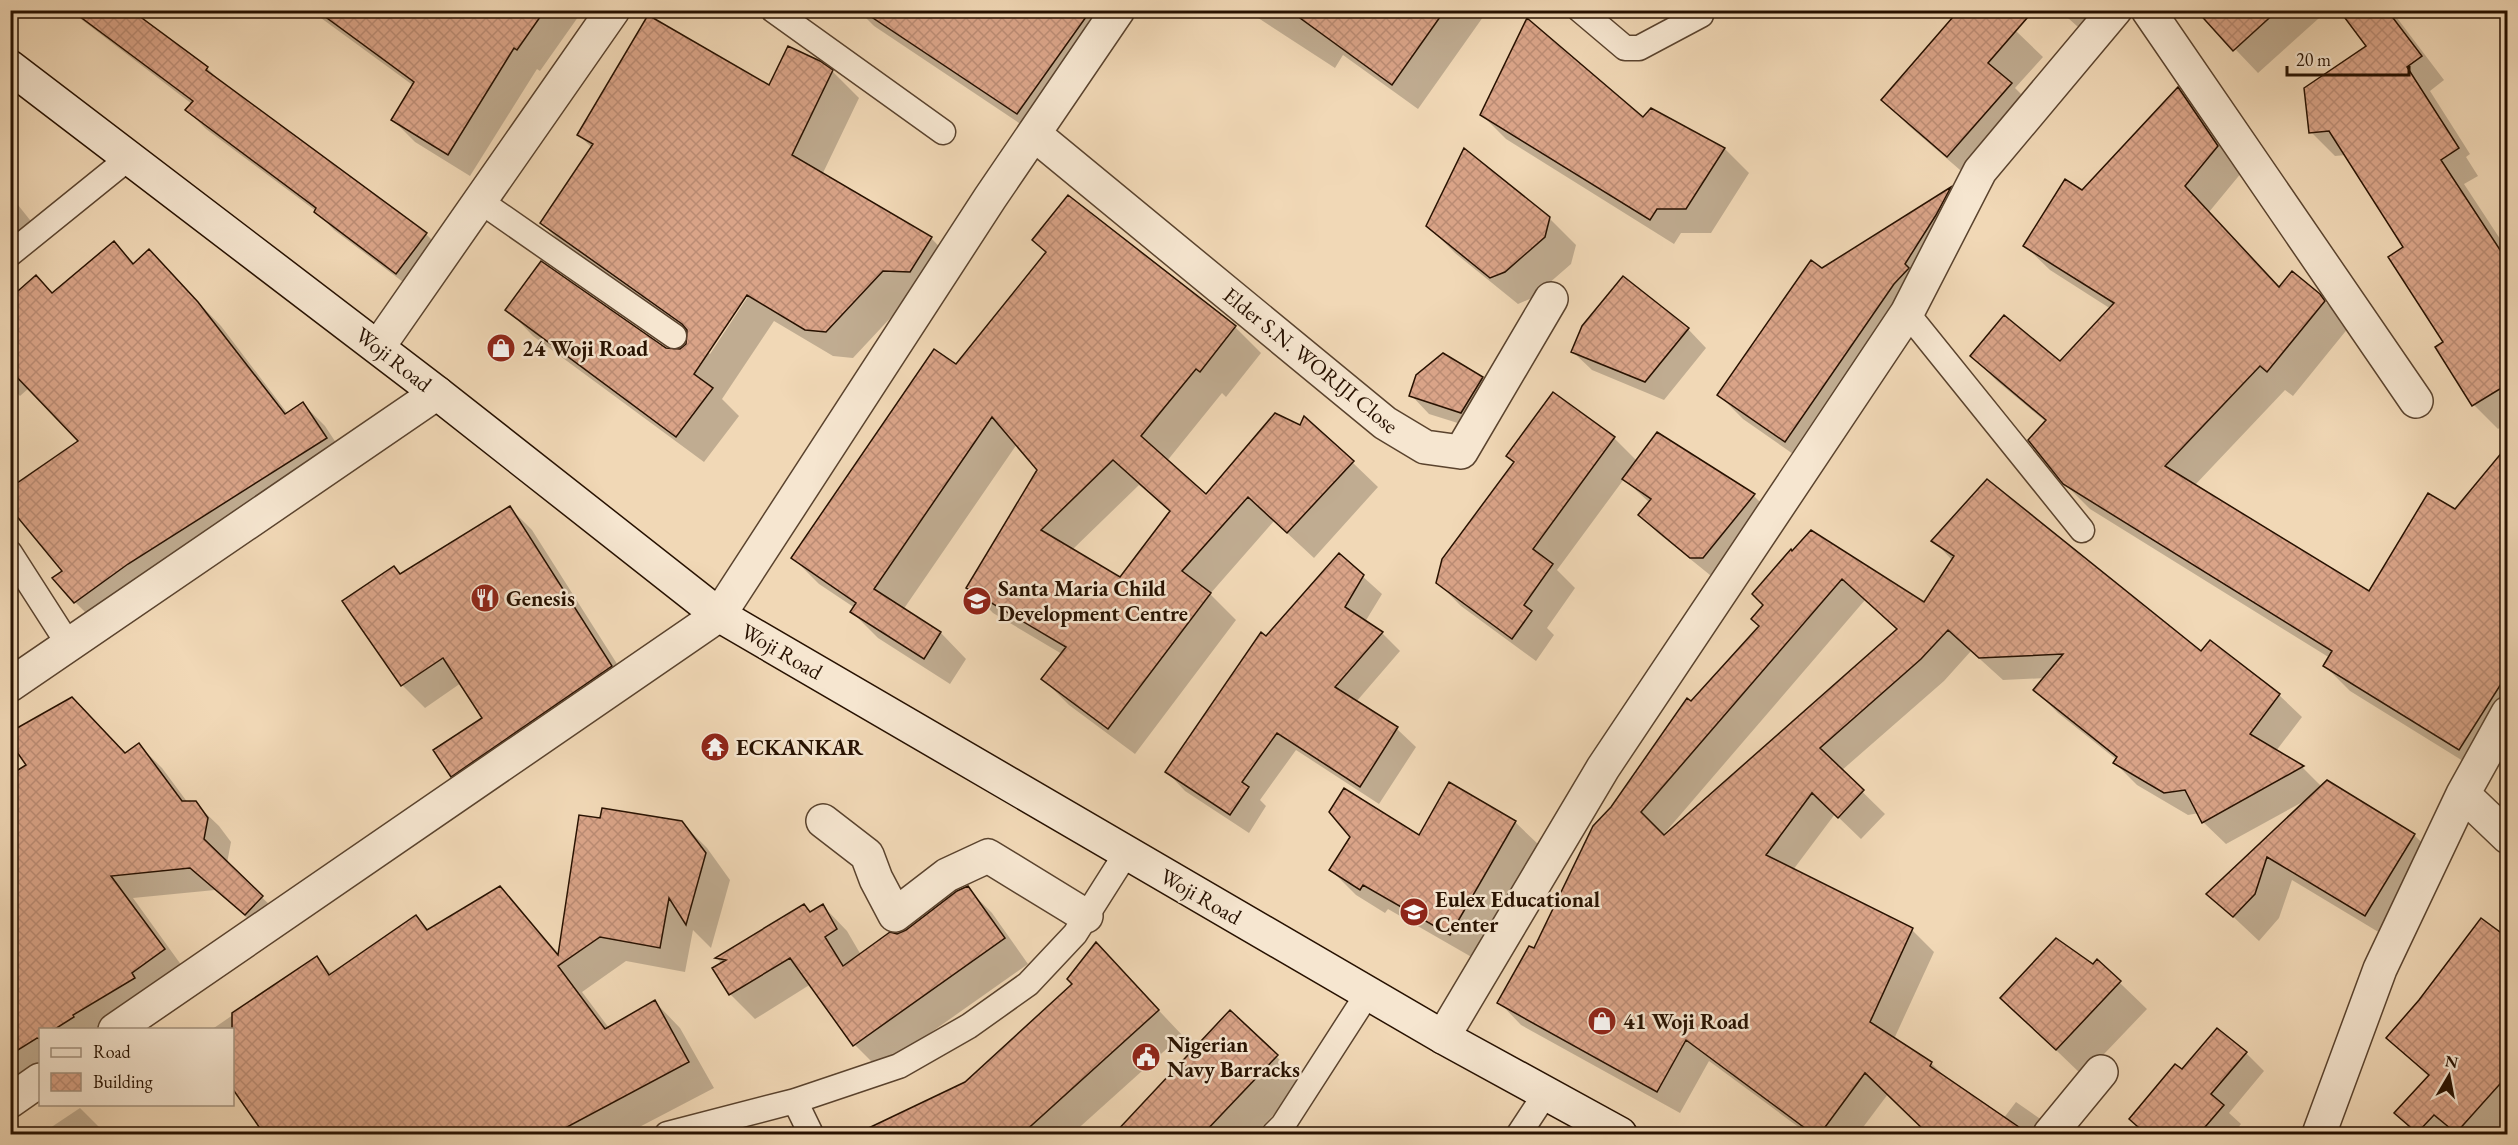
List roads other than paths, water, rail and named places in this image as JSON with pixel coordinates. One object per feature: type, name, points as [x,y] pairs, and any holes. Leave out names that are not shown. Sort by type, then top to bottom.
[{"type":"street","points":[[378,347],[613,10]]},
{"type":"street","points":[[116,1028],[719,615],[1034,134],[1118,10]]},
{"type":"street","points":[[1443,1037],[1603,768],[1907,314],[1980,171],[2115,10]]},
{"type":"street","points":[[2148,10],[2416,401]]},
{"type":"street","name":"Woji Road","points":[[10,67],[378,347],[719,615],[1443,1037],[1620,1134]]},
{"type":"street","name":"Elder S.N. WORIJI Close","points":[[1034,134],[1386,423],[1425,447],[1461,452],[1551,298]]},
{"type":"street","points":[[10,685],[437,393]]},
{"type":"street","points":[[2319,1134],[2371,990],[2463,794],[2508,713]]},
{"type":"street","points":[[2463,794],[2508,837]]},
{"type":"street","points":[[823,822],[867,855],[876,879],[895,915],[947,875],[988,856],[1086,916]]},
{"type":"street","points":[[2050,1134],[2101,1072]]},
{"type":"street","points":[[10,1101],[39,1081]]},
{"type":"lane","points":[[772,10],[943,132]]},
{"type":"lane","points":[[1580,10],[1625,48],[1639,48],[1701,15]]},
{"type":"lane","points":[[10,254],[130,158]]},
{"type":"lane","points":[[480,201],[674,336]]},
{"type":"lane","points":[[1907,314],[2082,530]]},
{"type":"lane","points":[[12,559],[69,645]]},
{"type":"lane","points":[[667,1134],[795,1101],[898,1066],[969,1026],[1028,984],[1075,934],[1127,852]]},
{"type":"lane","points":[[1274,1134],[1283,1125],[1368,993]]},
{"type":"lane","points":[[1519,1134],[1546,1093]]},
{"type":"lane","points":[[795,1101],[811,1134]]},
{"type":"place","name":"24 Woji Road","points":[[501,348]]},
{"type":"place","name":"Genesis","points":[[485,598]]},
{"type":"place","name":"Santa Maria Child Development Centre","points":[[977,601]]},
{"type":"place","name":"ECKANKAR","points":[[715,747]]},
{"type":"place","name":"Eulex Educational Center","points":[[1414,912]]},
{"type":"place","name":"41 Woji Road","points":[[1602,1021]]},
{"type":"place","name":"Nigerian Navy Barracks","points":[[1146,1057]]}]
